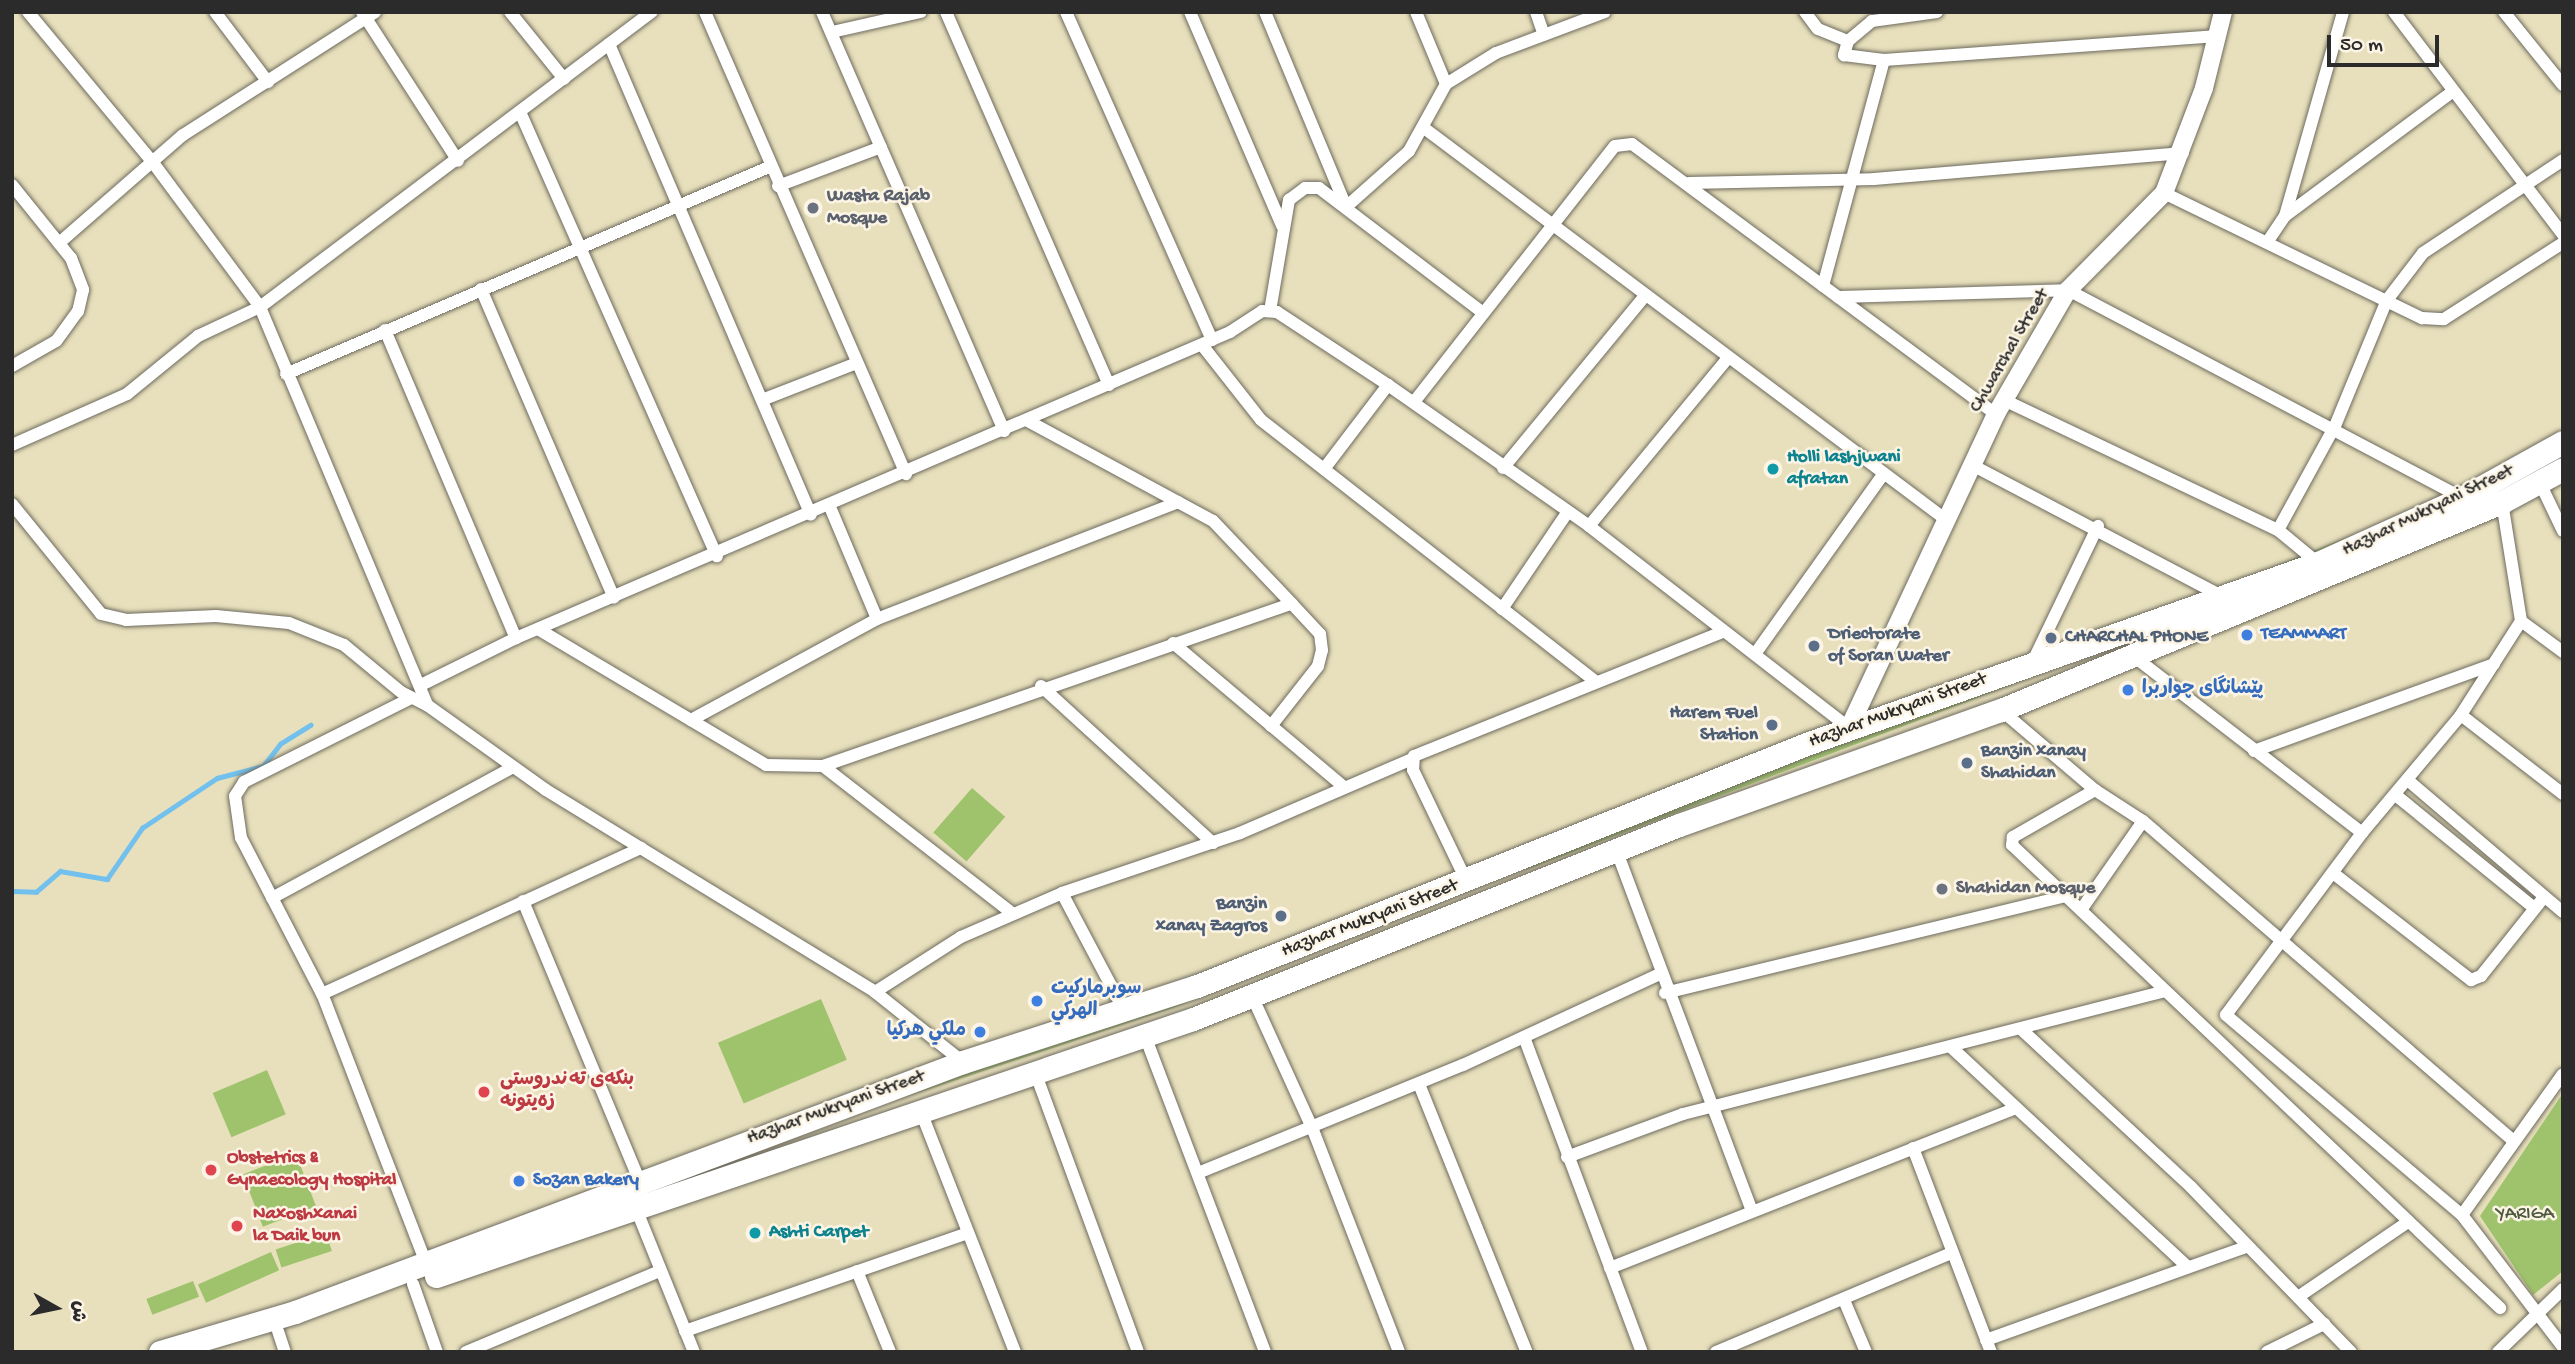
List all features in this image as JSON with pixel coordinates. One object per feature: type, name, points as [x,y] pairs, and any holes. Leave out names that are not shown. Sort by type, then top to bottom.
[{"type":"highway","name":"Hazhar Mukryani Street","points":[[215,1352],[281,1341],[413,1284],[638,1195],[731,1147],[963,1062],[1125,1012],[1496,871],[1849,728],[2033,661],[2318,563],[2462,498],[2563,442]]},
{"type":"highway","name":"Hazhar Mukryani Street","points":[[160,1352],[638,1195],[742,1170],[1145,1036],[1509,898],[1617,852],[1908,738],[2001,710],[2502,502],[2563,468]]},
{"type":"highway","points":[[1496,871],[1509,898]]},
{"type":"highway","points":[[731,1147],[742,1170]]},
{"type":"main road","name":"Chwarchal Street","points":[[1849,728],[2000,407],[2068,290],[2164,193],[2183,153],[2223,12]]},
{"type":"street","points":[[28,12],[151,160],[260,307],[286,374],[424,684],[428,705]]},
{"type":"street","points":[[215,12],[268,82]]},
{"type":"street","points":[[510,12],[564,79]]},
{"type":"street","points":[[12,445],[127,394],[198,336],[260,307],[458,161],[652,12]]},
{"type":"street","points":[[705,12],[769,167],[906,474]]},
{"type":"street","points":[[822,12],[1004,431]]},
{"type":"street","points":[[832,32],[921,12]]},
{"type":"street","points":[[946,12],[1109,385]]},
{"type":"street","points":[[1066,12],[1207,343],[1261,420],[1596,682]]},
{"type":"street","points":[[1190,12],[1282,226]]},
{"type":"street","points":[[1265,12],[1346,207]]},
{"type":"street","points":[[1416,12],[1446,84]]},
{"type":"street","points":[[1536,12],[1544,35]]},
{"type":"street","points":[[1346,207],[1379,183],[1424,128],[1429,107],[1446,84],[1496,53],[1605,12]]},
{"type":"street","points":[[1805,12],[1818,29],[1848,41]]},
{"type":"street","points":[[1937,12],[1882,17],[1848,41],[1844,55],[1851,60],[1884,60],[2218,36]]},
{"type":"street","points":[[2268,241],[2285,216],[2343,12]]},
{"type":"street","points":[[2394,12],[2563,235]]},
{"type":"street","points":[[2504,12],[2563,85]]},
{"type":"street","points":[[59,243],[151,160],[367,14],[458,161]]},
{"type":"street","points":[[609,44],[811,515]]},
{"type":"street","points":[[1823,286],[1884,60]]},
{"type":"street","points":[[2285,216],[2452,92]]},
{"type":"street","points":[[520,112],[717,555]]},
{"type":"street","points":[[1424,128],[1882,476],[1945,519]]},
{"type":"street","points":[[1414,402],[1549,225],[1615,146],[1647,150],[1838,297],[2000,407],[2278,530],[2318,563]]},
{"type":"street","points":[[778,186],[881,147]]},
{"type":"street","points":[[1689,183],[1854,179],[2183,153]]},
{"type":"street","points":[[2278,530],[2335,426],[2387,300],[2423,253],[2563,160]]},
{"type":"street","points":[[286,374],[769,167]]},
{"type":"street","points":[[12,185],[59,243],[79,273],[78,311],[56,341],[12,366]]},
{"type":"street","points":[[1270,311],[1282,226],[1289,200],[1305,188],[1319,188],[1483,313]]},
{"type":"street","points":[[2164,193],[2268,241],[2422,318],[2444,319],[2563,243]]},
{"type":"street","points":[[481,289],[614,598]]},
{"type":"street","points":[[1838,297],[2068,290],[2335,426],[2462,498]]},
{"type":"street","points":[[1503,468],[1644,297]]},
{"type":"street","points":[[424,684],[516,638],[830,507],[1207,343],[1270,311]]},
{"type":"street","points":[[1270,311],[1414,402],[1503,468],[1589,526],[1722,632],[1755,654],[1849,728]]},
{"type":"street","points":[[385,331],[516,638]]},
{"type":"street","points":[[1589,526],[1727,359]]},
{"type":"street","points":[[762,400],[857,363]]},
{"type":"street","points":[[1324,469],[1388,385]]},
{"type":"street","points":[[1028,421],[1213,521],[1320,634],[1322,650],[1318,666],[1271,726]]},
{"type":"street","points":[[1972,465],[2098,526],[2221,596]]},
{"type":"street","points":[[1755,654],[1882,476]]},
{"type":"street","points":[[2540,483],[2563,531]]},
{"type":"street","points":[[691,720],[877,619],[1178,502]]},
{"type":"street","points":[[2502,502],[2521,621],[2461,715],[2398,797],[2362,833],[2230,1001],[2226,1015],[2233,1026],[2462,1214],[2535,1315],[2563,1347]]},
{"type":"street","points":[[12,505],[101,614],[126,620],[216,616],[289,623],[344,645],[411,698],[428,705],[513,767],[875,992],[963,1062]]},
{"type":"street","points":[[830,507],[877,619]]},
{"type":"street","points":[[1502,608],[1567,513]]},
{"type":"street","points":[[2033,661],[2098,526]]},
{"type":"street","points":[[538,629],[766,765],[822,766],[1041,686],[1292,604]]},
{"type":"street","points":[[2521,621],[2563,652]]},
{"type":"street","points":[[875,992],[961,937],[1012,913],[1062,893],[1213,843],[1343,786],[1722,632]]},
{"type":"street","points":[[1172,643],[1343,786]]},
{"type":"street","points":[[2132,655],[2362,833]]},
{"type":"street","points":[[2254,751],[2494,664]]},
{"type":"street","points":[[1041,686],[1213,843]]},
{"type":"street","points":[[411,698],[244,782],[233,814],[272,898],[322,994],[426,1263]]},
{"type":"street","points":[[2001,710],[2095,790],[2143,821],[2277,942],[2514,1141]]},
{"type":"street","points":[[2461,715],[2563,794]]},
{"type":"street","points":[[1412,760],[1467,882]]},
{"type":"street","points":[[822,766],[1012,913]]},
{"type":"street","points":[[272,898],[513,767]]},
{"type":"street","points":[[2410,782],[2563,912]]},
{"type":"street","points":[[2095,790],[2011,839],[2165,991],[2500,1308]]},
{"type":"street","points":[[2398,797],[2533,907]]},
{"type":"street","points":[[2081,910],[2143,821]]},
{"type":"street","points":[[322,994],[641,848]]},
{"type":"street","points":[[1617,852],[1658,975],[1713,1107],[1751,1209]]},
{"type":"street","points":[[2333,873],[2470,979],[2481,976],[2533,907],[2544,897]]},
{"type":"street","points":[[1062,893],[1125,1012]]},
{"type":"street","points":[[1665,993],[2066,896]]},
{"type":"street","points":[[523,901],[638,1195],[660,1271],[694,1352]]},
{"type":"street","points":[[1198,1173],[1313,1129],[1419,1084],[1658,975]]},
{"type":"street","points":[[1567,1157],[1713,1107],[2165,991]]},
{"type":"street","points":[[1252,996],[1313,1129],[1399,1352]]},
{"type":"street","points":[[2021,1029],[2248,1245],[2351,1352]]},
{"type":"street","points":[[1145,1036],[1265,1352]]},
{"type":"street","points":[[1524,1037],[1642,1352]]},
{"type":"street","points":[[1951,1047],[2014,1109],[2186,1265]]},
{"type":"street","points":[[1035,1072],[1138,1352]]},
{"type":"street","points":[[2462,1214],[2563,1074]]},
{"type":"street","points":[[1419,1084],[1527,1352]]},
{"type":"street","points":[[1610,1268],[1751,1209],[2014,1109]]},
{"type":"street","points":[[922,1112],[965,1234],[1015,1352]]},
{"type":"street","points":[[1913,1148],[1989,1346],[2186,1265],[2248,1245]]},
{"type":"street","points":[[2298,1297],[2408,1222]]},
{"type":"street","points":[[685,1331],[965,1234]]},
{"type":"street","points":[[1716,1352],[1745,1346],[1952,1253]]},
{"type":"street","points":[[466,1352],[660,1271]]},
{"type":"street","points":[[858,1272],[890,1352]]},
{"type":"street","points":[[413,1284],[437,1352]]},
{"type":"street","points":[[2498,1352],[2563,1289]]},
{"type":"street","points":[[1844,1300],[1866,1352]]},
{"type":"street","points":[[2267,1352],[2324,1324]]},
{"type":"green space","points":[[2563,451],[2184,619],[1526,870],[1527,865]]},
{"type":"green space","points":[[972,788],[1005,817],[966,861],[933,833]]},
{"type":"green space","points":[[1472,887],[1173,1008],[767,1143]]},
{"type":"green space","points":[[821,999],[847,1060],[744,1104],[718,1043]]},
{"type":"green space","points":[[267,1070],[286,1114],[231,1137],[213,1093]]},
{"type":"green space","name":"YARIGA","points":[[2563,1093],[2563,1271],[2533,1295],[2480,1216]]},
{"type":"green space","points":[[296,1154],[316,1206],[263,1227],[243,1174]]},
{"type":"green space","points":[[326,1233],[332,1251],[281,1267],[276,1249]]},
{"type":"green space","points":[[271,1252],[279,1270],[206,1303],[198,1285]]},
{"type":"green space","points":[[193,1281],[199,1297],[152,1315],[146,1299]]},
{"type":"waterway","points":[[12,891],[36,892],[60,871],[107,879],[142,828],[217,778],[263,766],[280,744],[310,725]]},
{"type":"place","name":"Wasta Rajab Mosque","points":[[813,208]]},
{"type":"place","name":"Holli lashjwani afratan","points":[[1773,469]]},
{"type":"place","name":"TEAMMART","points":[[2247,635]]},
{"type":"place","name":"CHARCHAL PHONE","points":[[2051,638]]},
{"type":"place","name":"Driectorate of Soran Water","points":[[1814,646]]},
{"type":"place","name":"پێشانگای چواربرا","points":[[2128,690]]},
{"type":"place","name":"Harem Fuel Station","points":[[1772,725]]},
{"type":"place","name":"Banzin xanay Shahidan","points":[[1967,763]]},
{"type":"place","name":"Shahidan Mosque","points":[[1942,889]]},
{"type":"place","name":"Banzin xanay Zagros","points":[[1281,916]]},
{"type":"place","name":"سوبرماركيت الهركي","points":[[1037,1001]]},
{"type":"place","name":"ملكي هركيا","points":[[980,1032]]},
{"type":"place","name":"بنکەی تەندروستی زەیتونە","points":[[484,1092]]},
{"type":"place","name":"Obstetrics & Gynaecology Hospital","points":[[211,1170]]},
{"type":"place","name":"Sozan Bakery","points":[[519,1181]]},
{"type":"place","name":"Naxoshxanai la Daik bun","points":[[237,1226]]},
{"type":"place","name":"Ashti Carpet","points":[[755,1233]]}]
